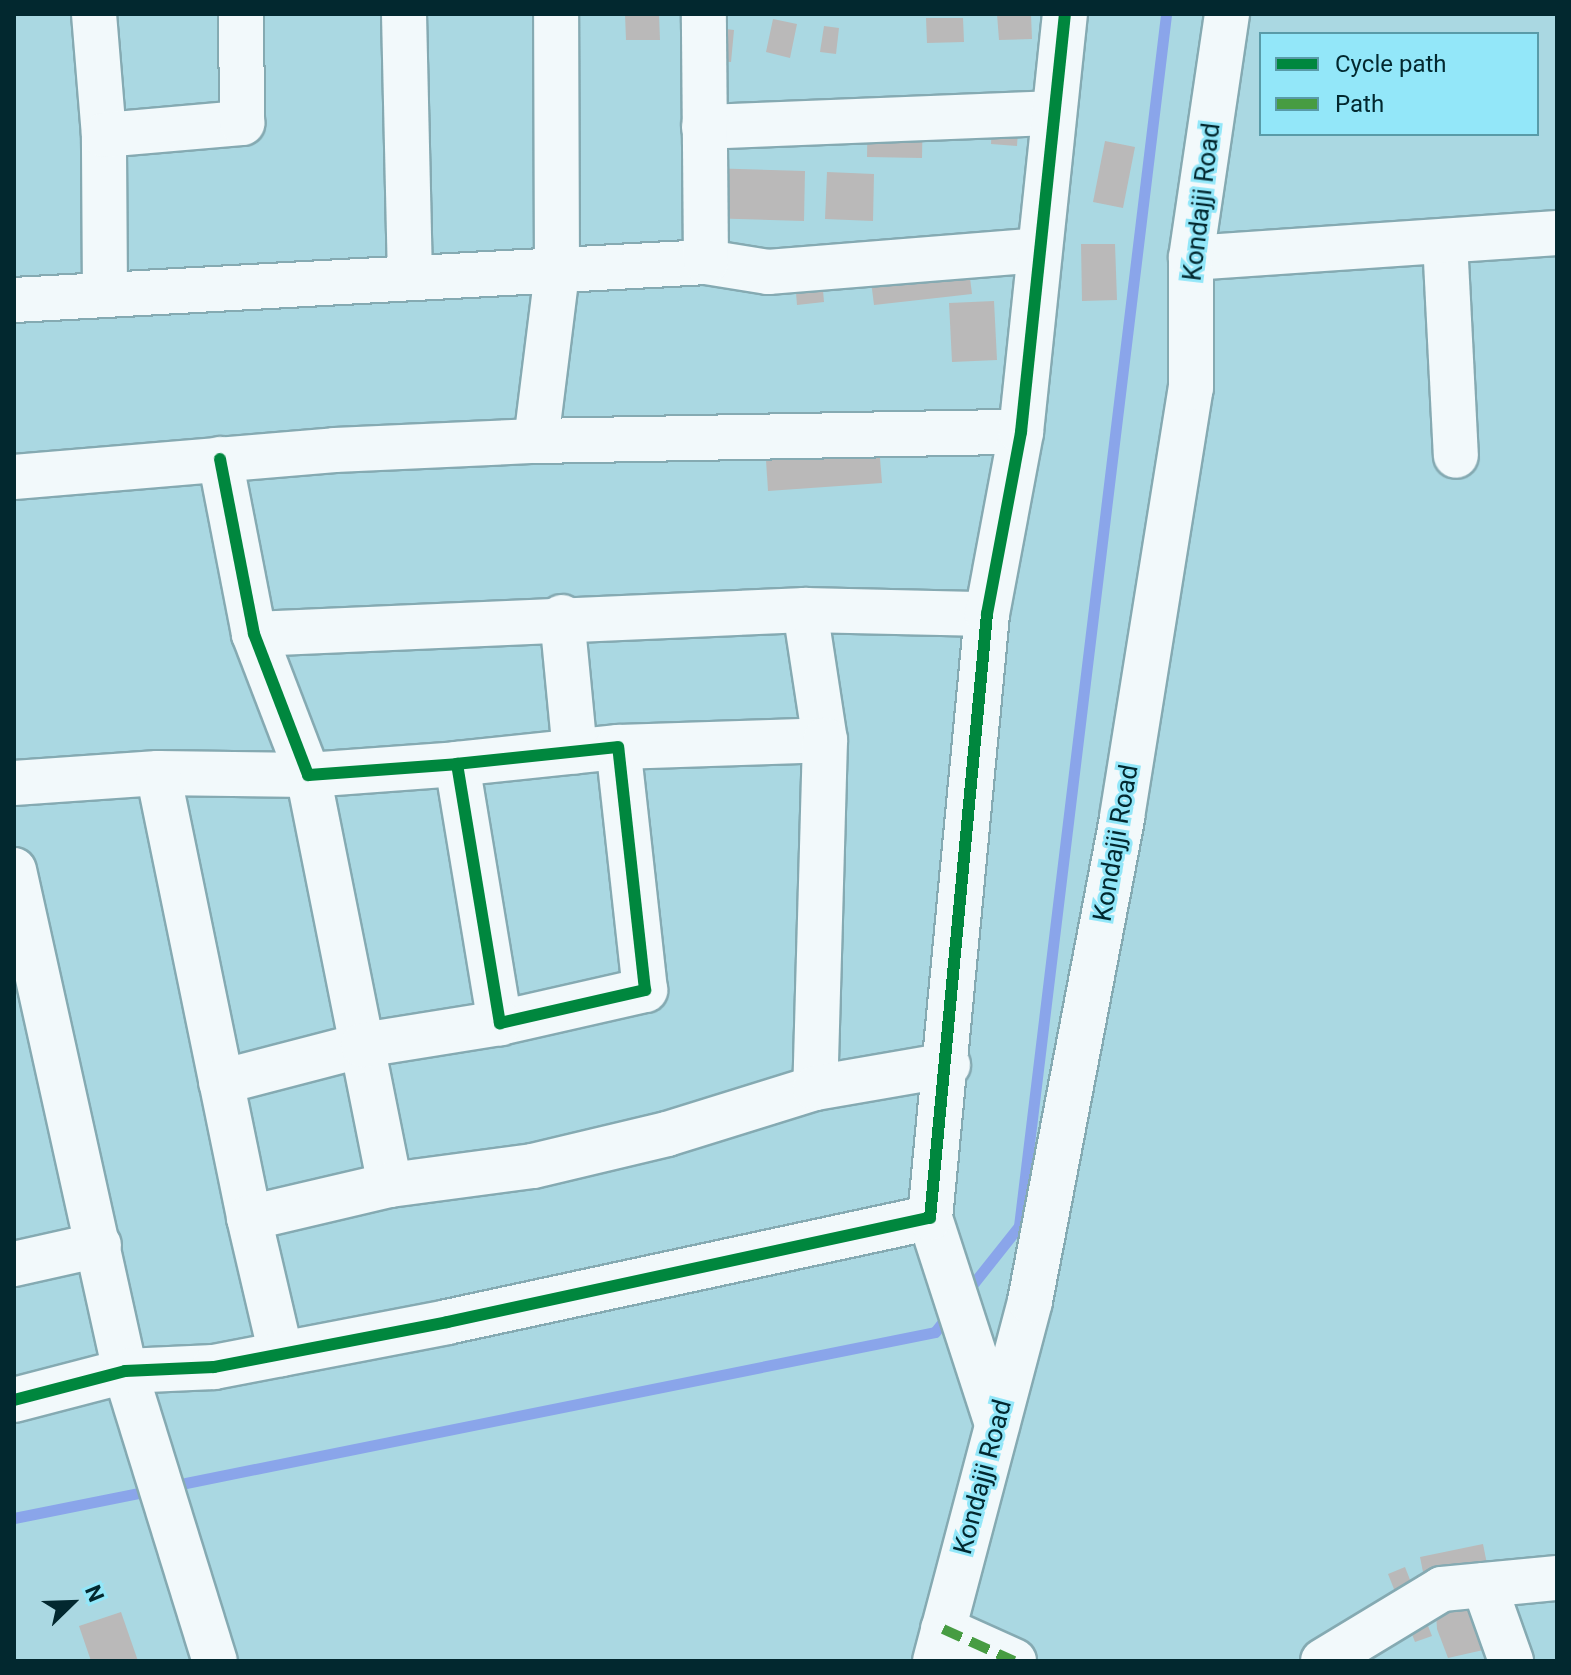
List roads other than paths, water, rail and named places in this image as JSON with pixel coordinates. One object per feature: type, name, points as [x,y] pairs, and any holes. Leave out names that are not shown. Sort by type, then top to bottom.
[{"type":"street","points":[[94,14],[104,135],[105,293]]},
{"type":"street","points":[[104,135],[242,123],[241,14]]},
{"type":"street","points":[[404,14],[410,277]]},
{"type":"street","points":[[536,441],[557,272],[556,14]]},
{"type":"street","points":[[704,14],[706,262]]},
{"type":"street","points":[[997,1424],[930,1218],[948,1065],[987,614],[1021,432],[1065,14]]},
{"type":"street","name":"Kondajji Road","points":[[939,1645],[1030,1301],[1122,817],[1191,388],[1191,258],[1227,14]]},
{"type":"street","points":[[704,127],[1053,113]]},
{"type":"street","points":[[1191,258],[1557,233]]},
{"type":"street","points":[[1445,241],[1456,456]]},
{"type":"street","points":[[14,300],[706,262],[768,272],[1039,250]]},
{"type":"street","points":[[14,477],[220,459],[536,441],[1021,432]]},
{"type":"street","points":[[220,459],[254,634],[308,775],[390,1185]]},
{"type":"street","points":[[254,634],[562,617],[805,610],[987,614]]},
{"type":"street","points":[[805,610],[825,740],[815,1088]]},
{"type":"street","points":[[562,617],[575,751]]},
{"type":"street","points":[[14,783],[158,773],[308,775],[457,764],[618,747],[825,740]]},
{"type":"street","points":[[221,1082],[363,1045],[500,1023],[645,990],[618,747]]},
{"type":"street","points":[[457,764],[500,1023]]},
{"type":"street","points":[[158,773],[249,1218],[281,1354]]},
{"type":"street","points":[[14,870],[125,1371],[215,1661]]},
{"type":"street","points":[[249,1218],[390,1185],[533,1166],[667,1134],[815,1088],[948,1065]]},
{"type":"street","points":[[14,1400],[125,1371],[214,1367],[281,1354],[930,1218]]},
{"type":"street","points":[[14,1264],[99,1245]]},
{"type":"street","points":[[1323,1661],[1442,1589],[1557,1578]]},
{"type":"street","points":[[1484,1585],[1511,1661]]},
{"type":"street","points":[[939,1645],[1014,1661]]},
{"type":"waterway","points":[[965,1294],[1019,1226],[1166,14]]},
{"type":"waterway","points":[[171,1486],[935,1332],[949,1314]]},
{"type":"waterway","points":[[14,1518],[154,1490]]}]
